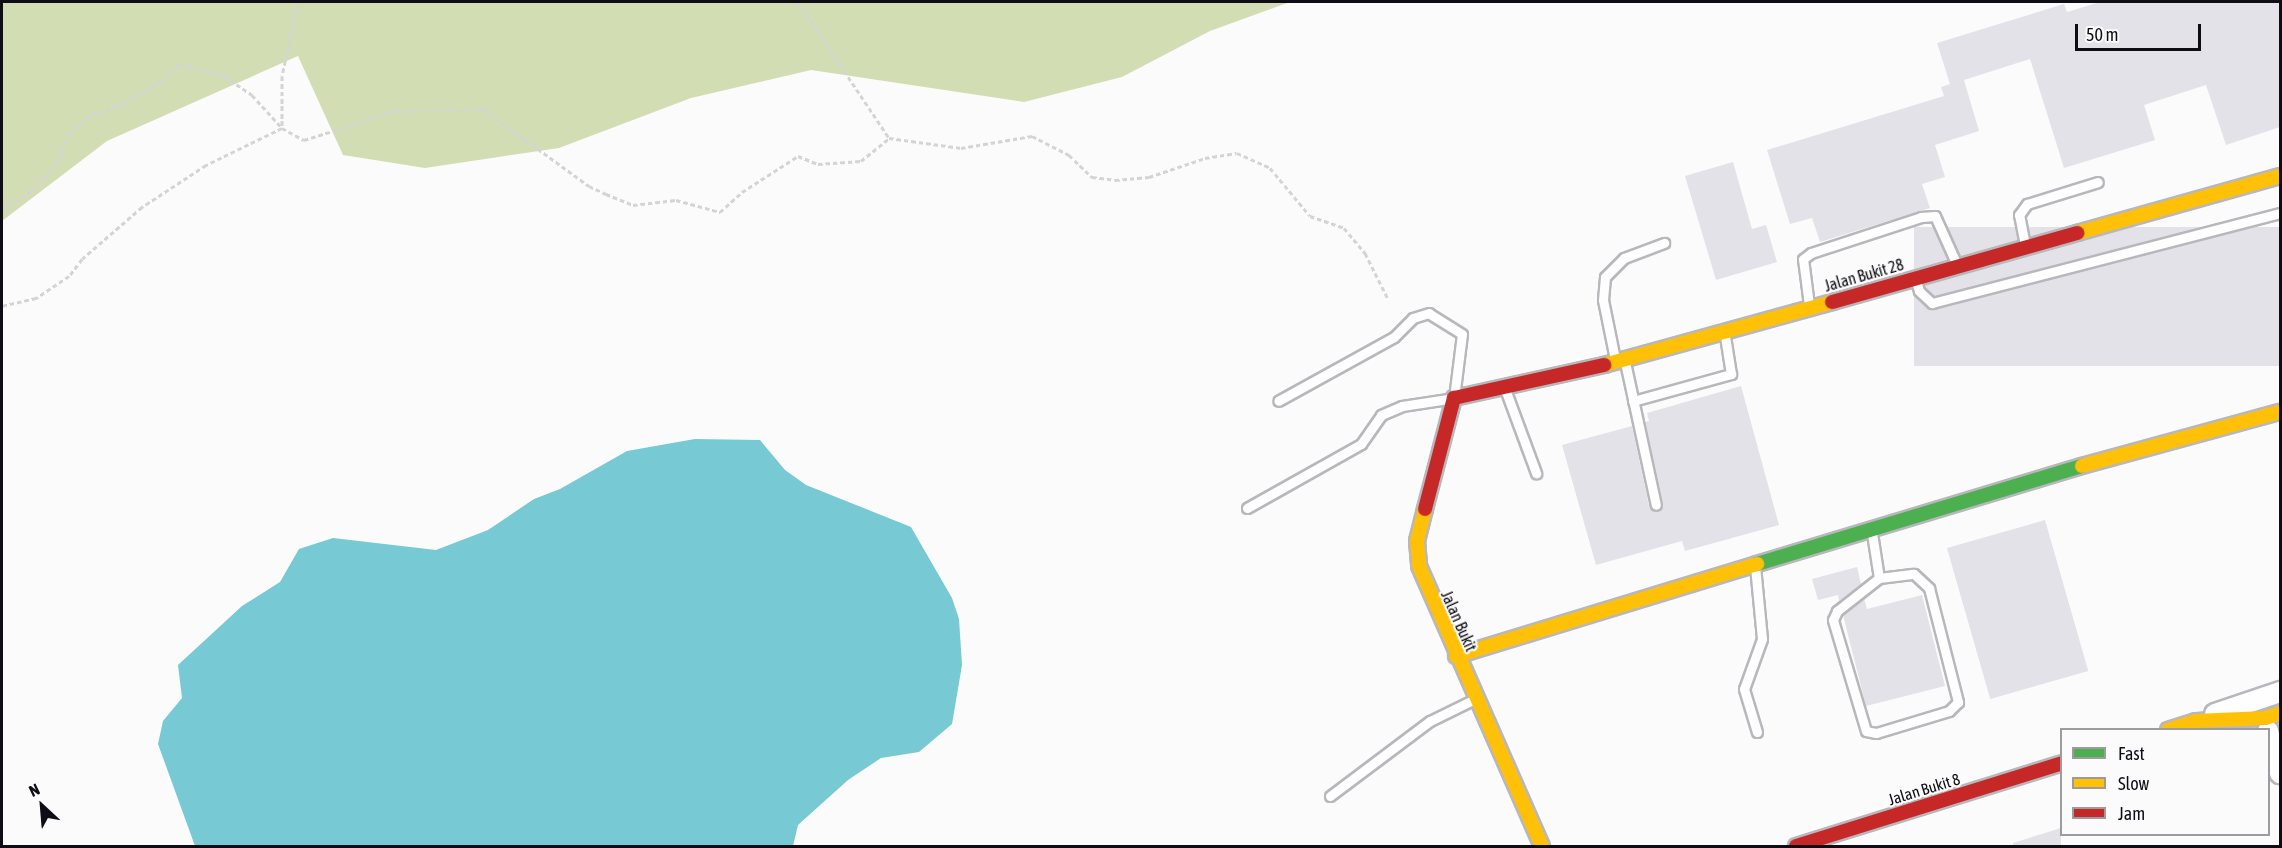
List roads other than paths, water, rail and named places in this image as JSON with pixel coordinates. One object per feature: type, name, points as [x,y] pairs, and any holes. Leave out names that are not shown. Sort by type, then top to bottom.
[{"type":"street","name":"Jalan Bukit 28","points":[[1454,398],[1620,361],[2280,176]]},
{"type":"street","name":"Jalan Bukit","points":[[1454,398],[1417,541],[1422,574],[1456,656],[1542,846]]},
{"type":"street","points":[[1456,656],[1871,528],[2280,412]]},
{"type":"street","points":[[2172,728],[2280,692]]},
{"type":"street","points":[[2196,721],[2270,723],[2280,773]]},
{"type":"street","name":"Jalan Bukit 8","points":[[1796,846],[2060,763]]},
{"type":"lane","points":[[2025,248],[2019,215],[2027,204],[2097,182]]},
{"type":"lane","points":[[1915,278],[1919,291],[1932,303],[2280,213]]},
{"type":"lane","points":[[1810,308],[1803,260],[1811,253],[1921,217],[1935,216],[1957,266]]},
{"type":"lane","points":[[1656,505],[1633,401],[1604,300],[1605,278],[1624,258],[1664,243]]},
{"type":"lane","points":[[1247,508],[1361,444],[1381,415],[1402,406],[1454,398],[1462,334],[1429,313],[1413,318],[1394,337],[1278,401]]},
{"type":"lane","points":[[1633,401],[1731,374],[1724,331]]},
{"type":"lane","points":[[1504,386],[1517,412],[1536,472]]},
{"type":"lane","points":[[1871,528],[1879,578]]},
{"type":"lane","points":[[1754,564],[1762,639],[1755,669],[1744,689],[1757,732]]},
{"type":"lane","points":[[1914,574],[1929,588],[1958,694],[1958,702],[1949,711],[1876,733],[1866,731],[1861,726],[1833,620],[1836,611],[1879,578],[1914,574]]},
{"type":"lane","points":[[1330,796],[1430,722],[1475,699]]},
{"type":"water","points":[[695,439],[760,440],[785,470],[806,485],[911,527],[952,598],[959,619],[962,665],[952,724],[919,752],[881,758],[848,780],[798,825],[793,846],[195,846],[158,744],[163,721],[182,698],[178,665],[242,606],[280,582],[299,549],[333,538],[436,550],[488,530],[534,499],[560,489],[627,451]]}]
